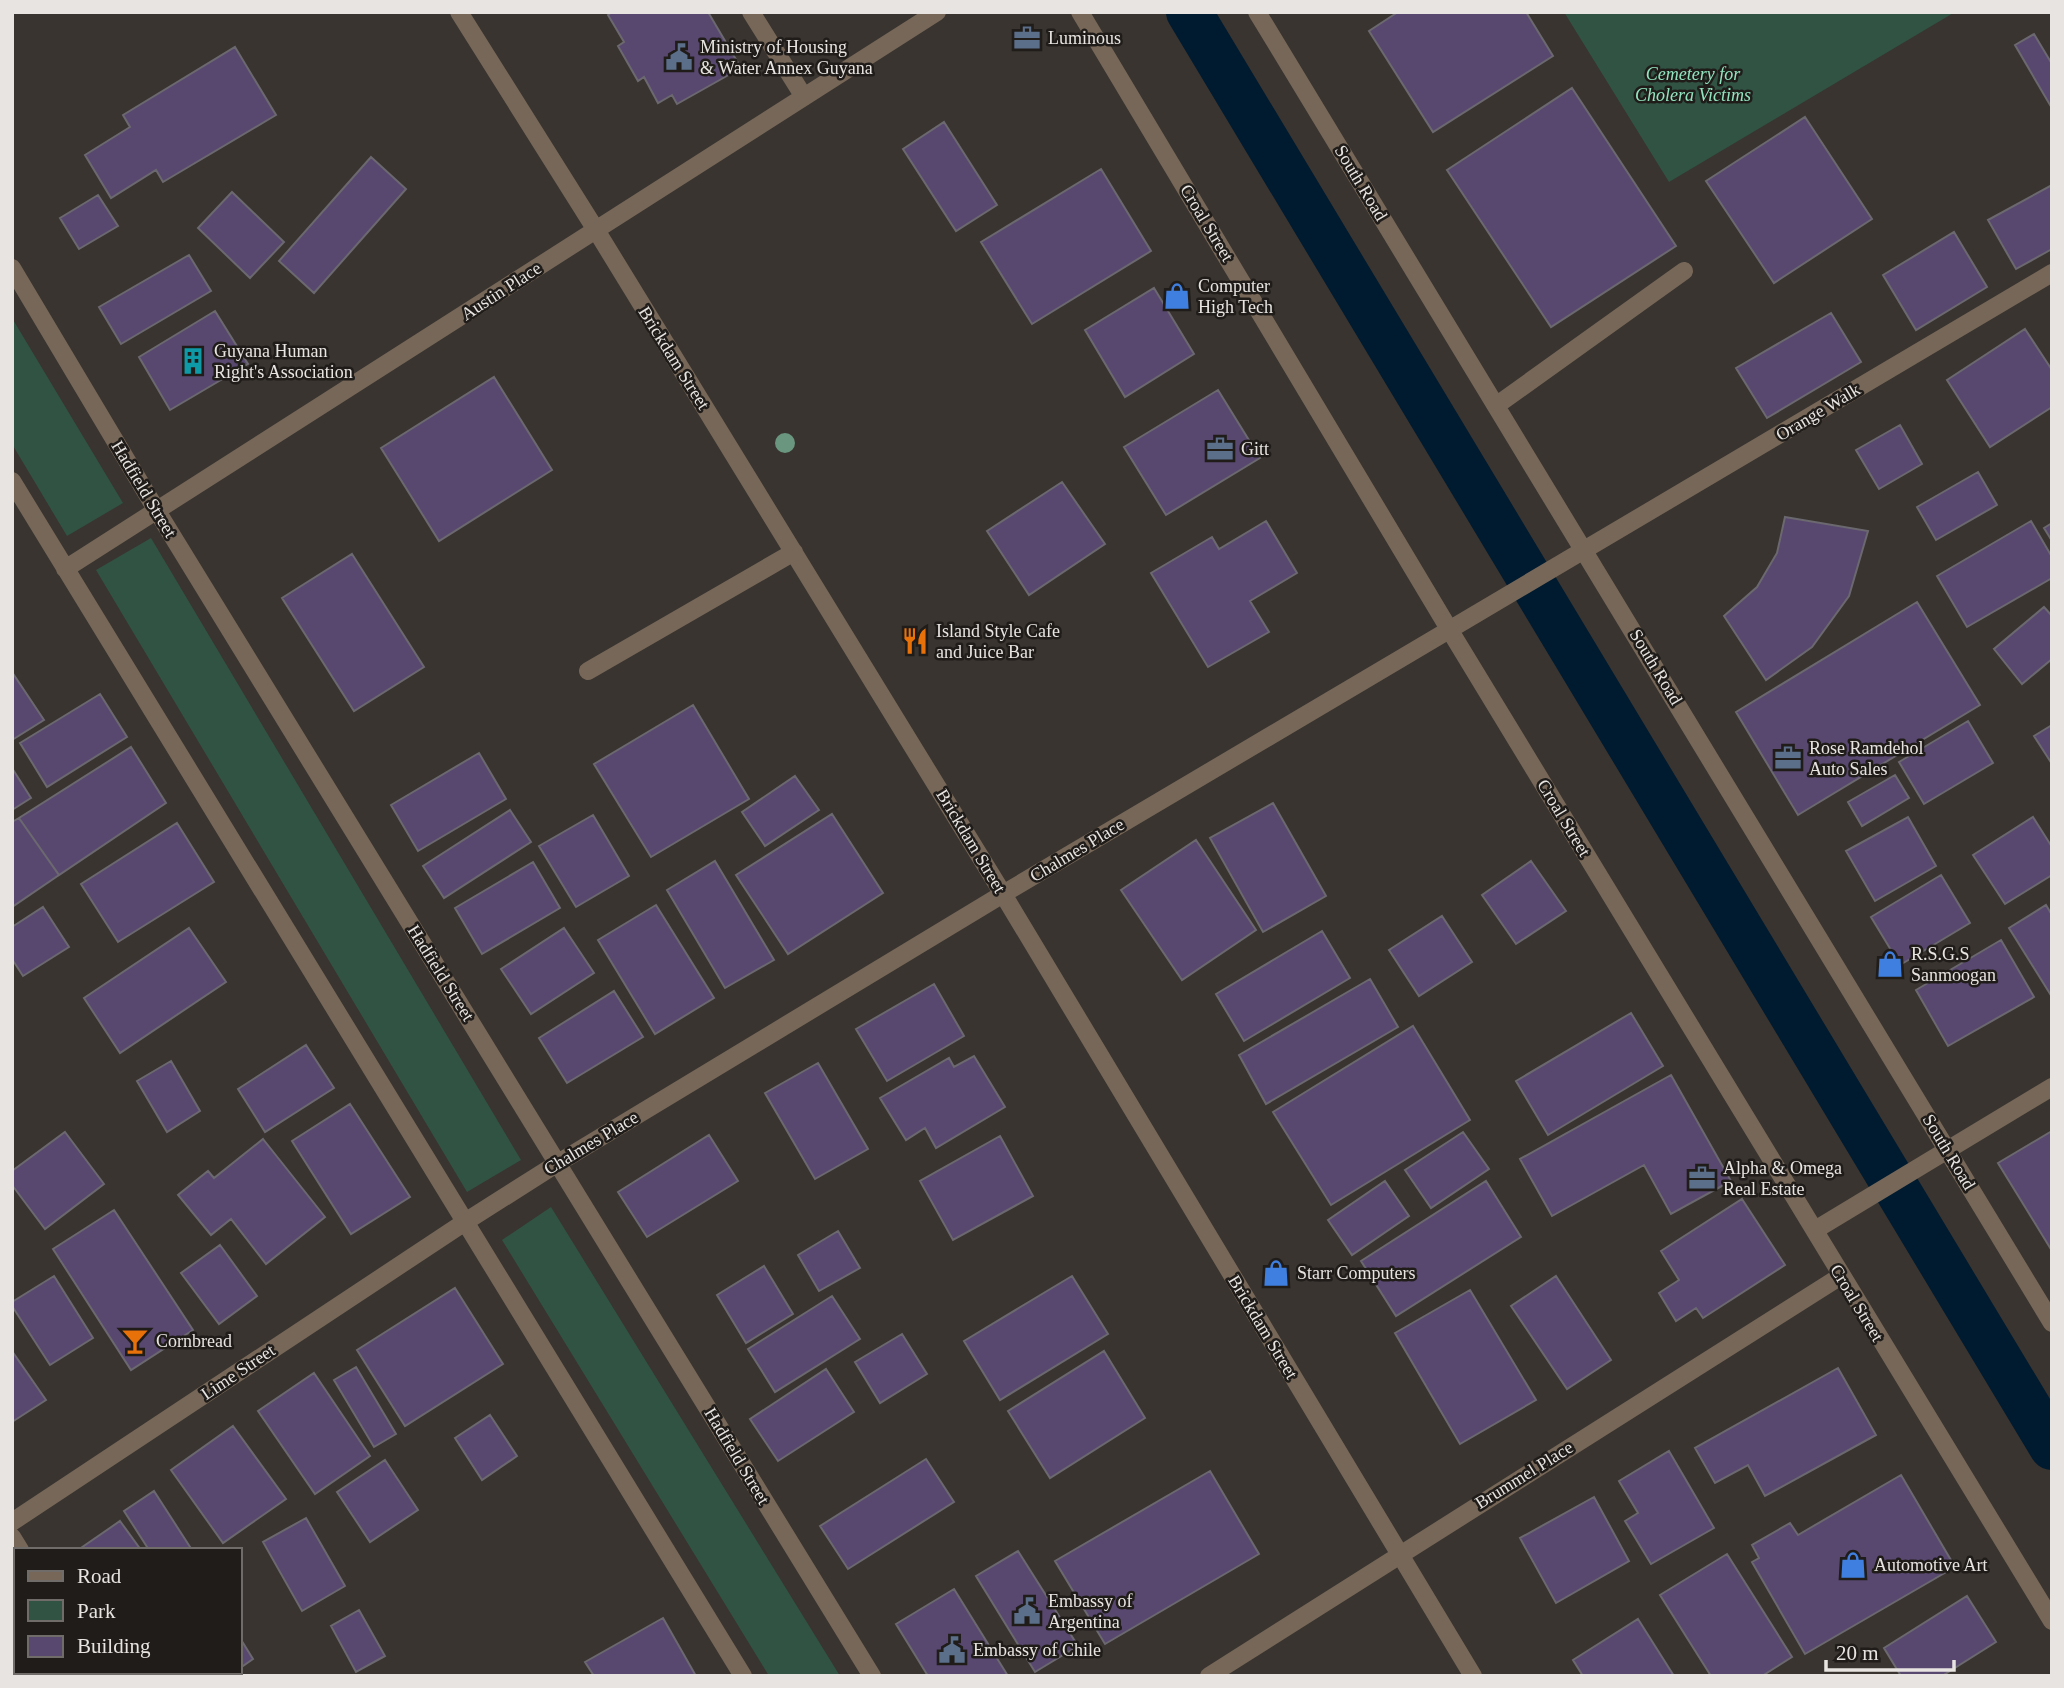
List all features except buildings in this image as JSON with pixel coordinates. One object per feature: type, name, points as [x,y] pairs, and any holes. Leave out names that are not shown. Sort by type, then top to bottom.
[{"type":"street","name":"Brickdam Street","points":[[459,12],[596,230],[1003,894],[1473,1676]]},
{"type":"street","points":[[751,12],[804,97]]},
{"type":"street","name":"Austin Place","points":[[65,569],[937,12]]},
{"type":"street","name":"Croal Street","points":[[1080,12],[1448,629],[2052,1620]]},
{"type":"street","name":"South Road","points":[[1257,12],[1585,550],[1940,1154],[2052,1323]]},
{"type":"street","name":"Hadfield Street","points":[[12,268],[157,511],[872,1676]]},
{"type":"street","points":[[1497,405],[1684,271]]},
{"type":"street","name":"Orange Walk","points":[[1585,550],[2052,273]]},
{"type":"street","points":[[12,481],[743,1676]]},
{"type":"street","name":"Chalmes Place","points":[[464,1222],[1003,894],[1585,550]]},
{"type":"street","points":[[588,671],[794,552]]},
{"type":"street","points":[[1815,1230],[2052,1087]]},
{"type":"street","name":"Lime Street","points":[[12,1522],[464,1222]]},
{"type":"street","name":"Brummel Place","points":[[1209,1676],[1841,1276]]},
{"type":"green space","name":"Cemetery for Cholera Victims","points":[[1564,12],[1955,12],[1669,182]]},
{"type":"green space","points":[[12,318],[123,503],[67,536],[12,444]]},
{"type":"green space","points":[[151,538],[521,1160],[467,1192],[96,570]]},
{"type":"green space","points":[[551,1207],[840,1676],[769,1676],[502,1240]]},
{"type":"waterway","points":[[1189,12],[2052,1447]]},
{"type":"place","name":"Luminous","points":[[1027,38]]},
{"type":"place","name":"Ministry of Housing & Water Annex Guyana","points":[[679,57]]},
{"type":"place","name":"Computer High Tech","points":[[1177,296]]},
{"type":"place","name":"Guyana Human Right's Association","points":[[193,361]]},
{"type":"place","name":"Gitt","points":[[1220,449]]},
{"type":"place","name":"Island Style Cafe and Juice Bar","points":[[915,641]]},
{"type":"place","name":"Rose Ramdehol Auto Sales","points":[[1788,758]]},
{"type":"place","name":"R.S.G.S Sanmoogan","points":[[1890,964]]},
{"type":"place","name":"Alpha & Omega Real Estate","points":[[1702,1178]]},
{"type":"place","name":"Starr Computers","points":[[1276,1273]]},
{"type":"place","name":"Cornbread","points":[[135,1341]]},
{"type":"place","name":"Automotive Art","points":[[1853,1565]]},
{"type":"place","name":"Embassy of Argentina","points":[[1027,1611]]},
{"type":"place","name":"Embassy of Chile","points":[[952,1650]]}]
